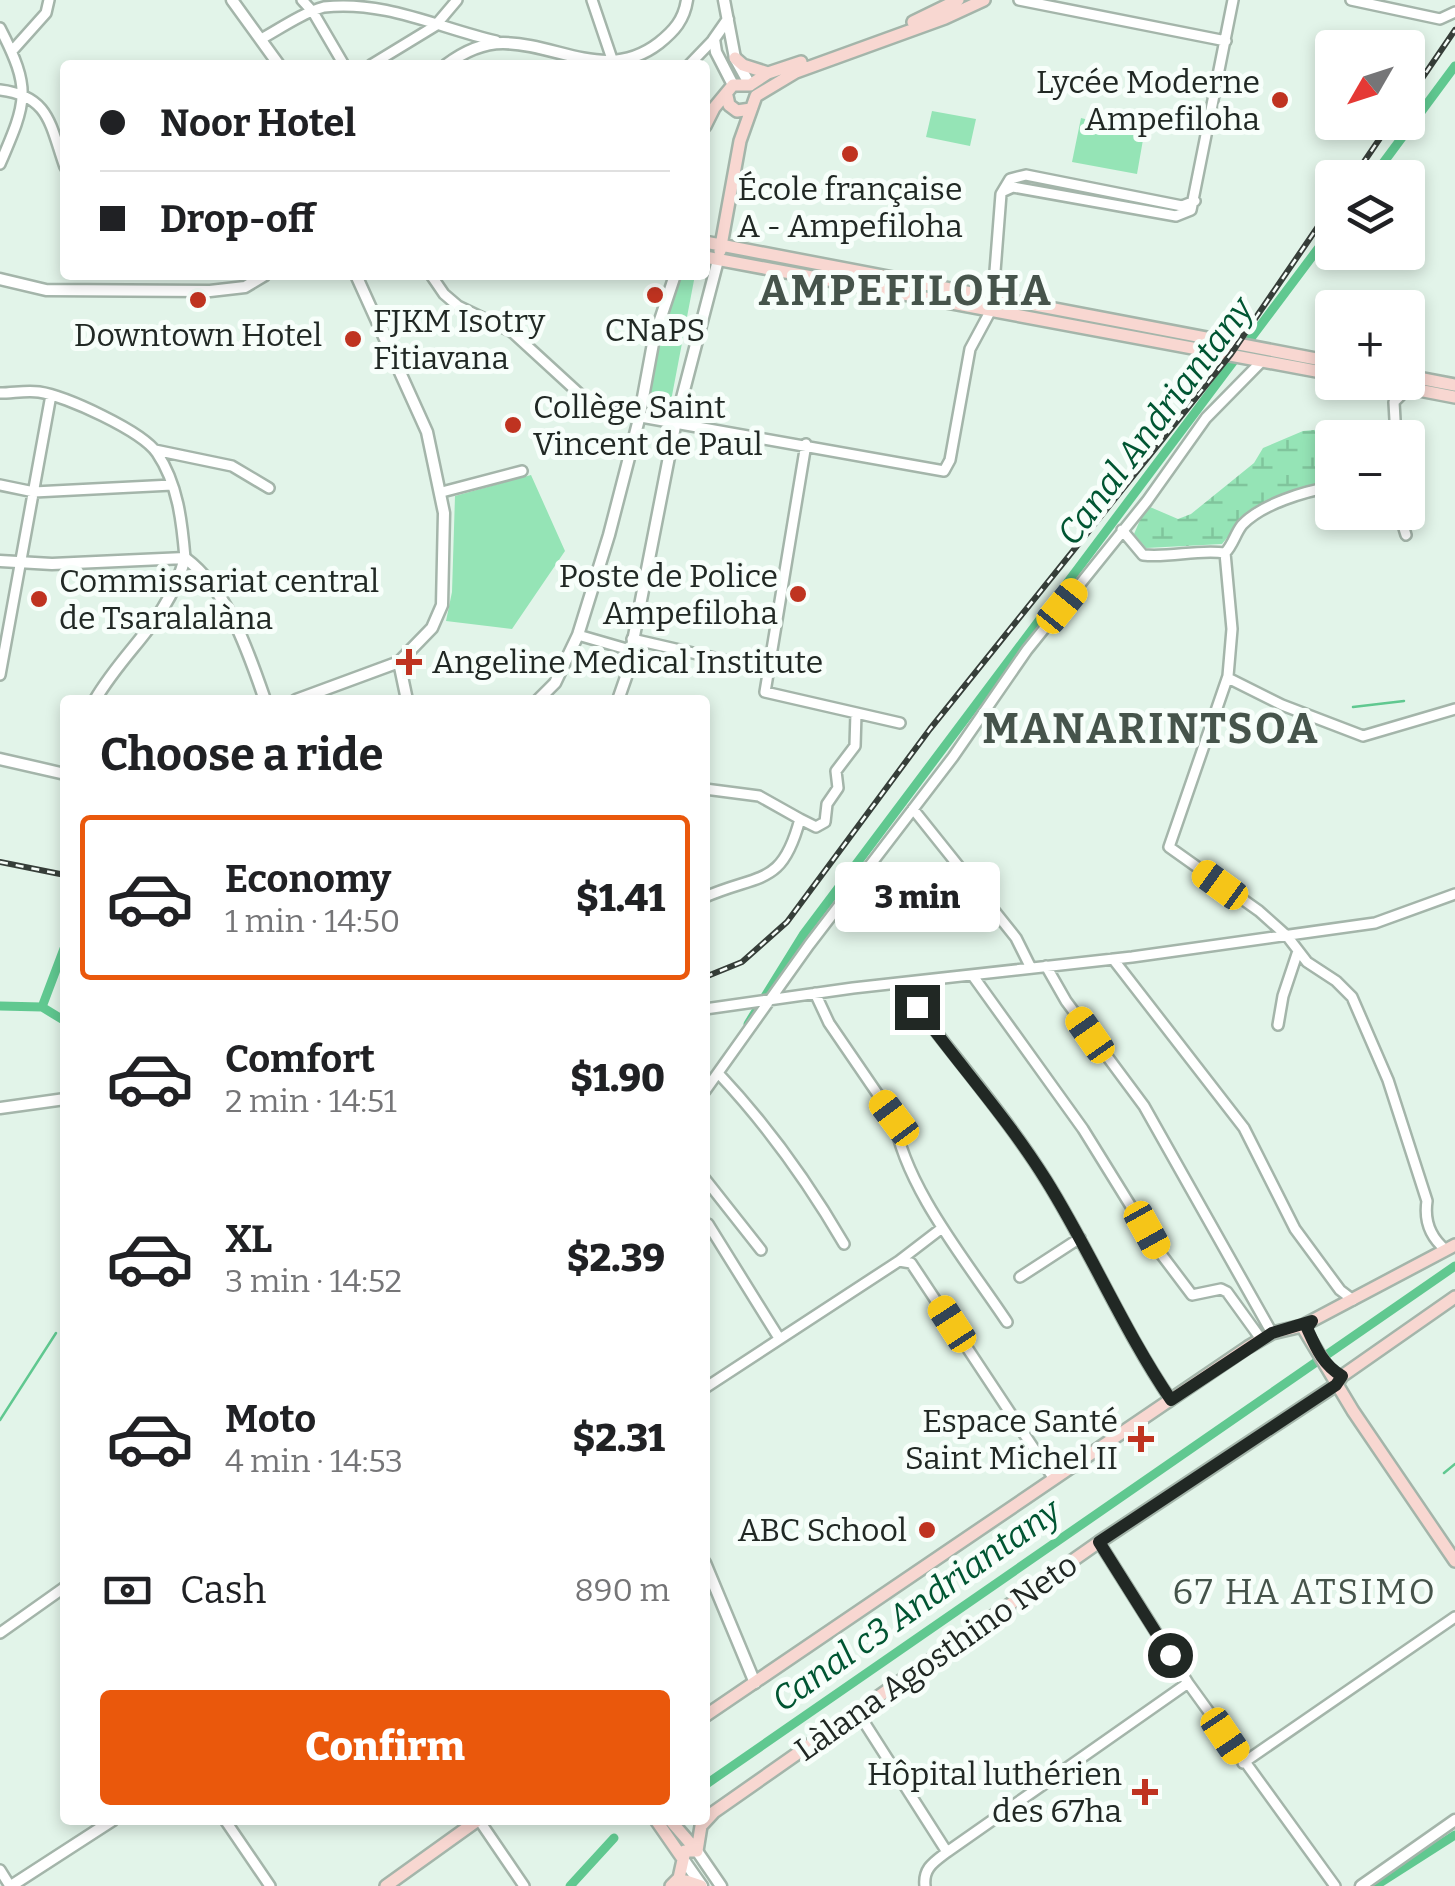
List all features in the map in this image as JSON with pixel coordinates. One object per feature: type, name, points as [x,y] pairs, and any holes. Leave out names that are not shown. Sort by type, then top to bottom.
[{"type":"main road","points":[[958,0],[914,22],[768,73],[753,90],[721,245],[713,262],[748,263],[1234,349],[1315,359]]},
{"type":"main road","points":[[710,116],[730,90],[753,90],[984,0]]},
{"type":"main road","points":[[736,58],[743,65],[768,73]]},
{"type":"main road","points":[[730,90],[732,109],[751,109]]},
{"type":"main road","points":[[710,243],[992,304]]},
{"type":"main road","points":[[1234,349],[1262,361],[1315,371]]},
{"type":"main road","points":[[1425,383],[1455,385]]},
{"type":"main road","points":[[1425,387],[1455,396]]},
{"type":"main road","points":[[710,1713],[1267,1336],[1307,1324],[1450,1248]]},
{"type":"main road","name":"Làlana Agosthino Neto","points":[[710,1816],[1335,1376],[1455,1297]]},
{"type":"main road","points":[[1307,1324],[1317,1351],[1455,1561]]},
{"type":"main road","points":[[1335,1376],[1455,1553]]},
{"type":"main road","points":[[386,1886],[471,1825]]},
{"type":"main road","points":[[660,1825],[684,1859]]},
{"type":"main road","points":[[674,1825],[697,1851]]},
{"type":"main road","name":"Làlana Agosthino Neto","points":[[697,1851],[702,1825]]},
{"type":"main road","points":[[673,1885],[685,1852],[697,1851]]},
{"type":"main road","points":[[673,1885],[686,1881],[701,1886]]},
{"type":"street","points":[[12,51],[46,13],[49,0]]},
{"type":"street","points":[[232,0],[276,60]]},
{"type":"street","points":[[302,0],[341,60]]},
{"type":"street","points":[[380,60],[441,21],[457,0]]},
{"type":"street","points":[[592,0],[612,60]]},
{"type":"street","points":[[628,60],[674,32],[684,16],[687,0]]},
{"type":"street","points":[[724,0],[736,58],[753,90]]},
{"type":"street","points":[[1019,0],[1226,41]]},
{"type":"street","points":[[1001,194],[1013,187],[1184,215],[1195,202],[1234,0]]},
{"type":"street","points":[[1351,0],[1440,18],[1455,12]]},
{"type":"street","points":[[262,39],[325,7],[374,3],[441,21],[475,36],[601,60]]},
{"type":"street","points":[[728,19],[720,25],[715,46],[730,90]]},
{"type":"street","points":[[0,28],[22,74],[23,93],[0,164]]},
{"type":"street","points":[[454,60],[470,50],[503,43]]},
{"type":"street","points":[[694,60],[715,46]]},
{"type":"street","points":[[0,90],[23,93],[35,100],[46,115],[60,153]]},
{"type":"street","points":[[435,280],[458,306],[512,332],[596,409],[944,471],[950,460],[970,349],[992,304],[1001,194],[1010,179],[1026,175],[1182,206],[1195,202]]},
{"type":"street","points":[[0,279],[46,290],[210,291],[245,287],[257,280]]},
{"type":"street","points":[[310,695],[399,662],[432,628],[442,605],[442,492],[427,432],[358,280]]},
{"type":"street","points":[[543,695],[555,683],[578,635],[640,418],[654,338],[673,280]]},
{"type":"street","points":[[619,695],[709,280]]},
{"type":"street","points":[[710,1084],[1027,650],[1170,470],[1206,418],[1262,361]]},
{"type":"street","points":[[0,393],[36,391],[52,395],[100,414],[156,450],[232,466],[269,488]]},
{"type":"street","points":[[0,675],[52,395]]},
{"type":"street","points":[[806,444],[765,692],[900,723]]},
{"type":"street","points":[[99,695],[160,618],[178,585],[185,558],[182,517],[156,450]]},
{"type":"street","points":[[442,492],[522,470]]},
{"type":"street","points":[[0,485],[34,492],[172,485]]},
{"type":"street","points":[[1315,490],[1244,523],[1228,551],[1232,679],[1168,847],[1259,911],[1352,998],[1388,1080],[1428,1200],[1425,1216],[1434,1240],[1450,1248]]},
{"type":"street","points":[[1122,530],[1143,555],[1228,551]]},
{"type":"street","points":[[1404,530],[1406,536]]},
{"type":"street","points":[[0,561],[21,564],[185,558],[201,570],[246,645],[263,695]]},
{"type":"street","points":[[578,635],[767,670]]},
{"type":"street","points":[[399,662],[407,695]]},
{"type":"street","points":[[1232,679],[1362,736],[1455,709]]},
{"type":"street","points":[[710,790],[760,796],[816,826],[825,822],[827,804],[838,788],[836,772],[856,746],[856,713]]},
{"type":"street","points":[[0,759],[60,773]]},
{"type":"street","points":[[913,809],[1016,938],[1031,968]]},
{"type":"street","points":[[710,895],[768,876],[792,849],[800,819]]},
{"type":"street","points":[[710,1008],[1375,923],[1455,894]]},
{"type":"street","points":[[1278,1025],[1298,951]]},
{"type":"street","points":[[1113,959],[1244,1128],[1295,1230],[1340,1290],[1353,1300]]},
{"type":"street","points":[[1046,966],[1066,1002],[1144,1106],[1267,1336]]},
{"type":"street","points":[[972,976],[1083,1129],[1158,1250],[1192,1295],[1220,1289],[1227,1292],[1267,1336]]},
{"type":"street","points":[[904,983],[917,1007],[1044,1176],[1099,1280],[1116,1302],[1127,1330],[1171,1400]]},
{"type":"street","points":[[815,993],[829,1022],[894,1118],[897,1136],[942,1228],[1007,1322]]},
{"type":"street","points":[[718,1073],[740,1096],[814,1196],[844,1244]]},
{"type":"street","points":[[0,1108],[60,1099]]},
{"type":"street","points":[[710,1186],[760,1250]]},
{"type":"street","points":[[710,1227],[772,1321],[779,1338]]},
{"type":"street","points":[[710,1385],[942,1228]]},
{"type":"street","points":[[1020,1278],[1080,1238]]},
{"type":"street","points":[[898,1260],[911,1263],[1054,1479]]},
{"type":"street","points":[[1099,1542],[1188,1683],[1335,1886]]},
{"type":"street","points":[[710,1574],[755,1684]]},
{"type":"street","points":[[0,1633],[60,1591]]},
{"type":"street","points":[[1243,1763],[1455,1617]]},
{"type":"street","points":[[925,1886],[928,1867],[947,1852],[1188,1683]]},
{"type":"street","points":[[857,1711],[947,1852]]},
{"type":"street","points":[[1361,1886],[1455,1820]]},
{"type":"street","points":[[0,1870],[11,1886],[105,1825]]},
{"type":"street","points":[[228,1825],[270,1886]]},
{"type":"street","points":[[481,1825],[524,1886]]},
{"type":"street","points":[[697,1851],[721,1886]]},
{"type":"street","points":[[684,1859],[701,1886]]},
{"type":"green space","points":[[932,111],[976,119],[970,146],[926,137]]},
{"type":"green space","points":[[1081,118],[1144,134],[1137,174],[1072,162]]},
{"type":"green space","points":[[671,280],[694,280],[670,406],[664,410],[648,403]]},
{"type":"green space","points":[[1315,430],[1315,486],[1271,502],[1245,520],[1222,544],[1146,548],[1134,534],[1150,507],[1178,519],[1191,514],[1254,463],[1263,448]]},
{"type":"green space","points":[[531,475],[565,551],[512,629],[446,621],[452,592],[455,496]]},
{"type":"waterway","name":"Canal Andriantany","points":[[1385,160],[1455,66]]},
{"type":"waterway","name":"Canal Andriantany","points":[[748,1024],[803,935],[1315,253]]},
{"type":"waterway","points":[[1202,764],[1231,682]]},
{"type":"waterway","points":[[1353,707],[1404,701]]},
{"type":"waterway","name":"Canal Andriantany","points":[[42,1007],[60,959]]},
{"type":"waterway","name":"Canal Andriantany","points":[[0,1006],[42,1007],[60,1018]]},
{"type":"waterway","name":"Canal c3 Andriantany","points":[[710,1782],[1455,1266]]},
{"type":"waterway","points":[[0,1420],[56,1333]]},
{"type":"waterway","points":[[1444,1473],[1455,1464]]},
{"type":"waterway","points":[[1375,1886],[1455,1835]]},
{"type":"waterway","points":[[570,1886],[614,1838]]},
{"type":"railway","points":[[1425,74],[1455,30]]},
{"type":"railway","points":[[1365,160],[1379,140]]},
{"type":"railway","points":[[710,975],[742,962],[787,922],[930,729],[1231,354],[1315,231]]},
{"type":"railway","points":[[0,862],[60,874]]},
{"type":"place","name":"Lycée Moderne Ampefiloha","points":[[1280,100]]},
{"type":"place","name":"École française A - Ampefiloha","points":[[850,154]]},
{"type":"place","name":"CNaPS","points":[[655,295]]},
{"type":"place","name":"Downtown Hotel","points":[[198,300]]},
{"type":"place","name":"FJKM Isotry Fitiavana","points":[[353,339]]},
{"type":"place","name":"Collège Saint Vincent de Paul","points":[[513,425]]},
{"type":"place","name":"Poste de Police Ampefiloha","points":[[798,594]]},
{"type":"place","name":"Commissariat central de Tsaralalàna","points":[[39,599]]},
{"type":"place","name":"Angeline Medical Institute","points":[[409,662]]},
{"type":"place","name":"Espace Santé Saint Michel II","points":[[1141,1439]]},
{"type":"place","name":"ABC School","points":[[927,1530]]},
{"type":"place","name":"Hôpital luthérien des 67ha","points":[[1145,1792]]},
{"type":"district","name":"AMPEFILOHA","points":[[906,291]]},
{"type":"district","name":"MANARINTSOA","points":[[1151,729]]},
{"type":"district","name":"67 HA ATSIMO","points":[[1305,1592]]},
{"type":"route","points":[[917,1007],[1044,1176],[1089,1253],[1099,1280],[1116,1302],[1127,1330],[1171,1400],[1272,1333],[1312,1321],[1307,1328],[1316,1346],[1328,1367],[1342,1376],[1336,1385],[1099,1542],[1170,1655]]}]
